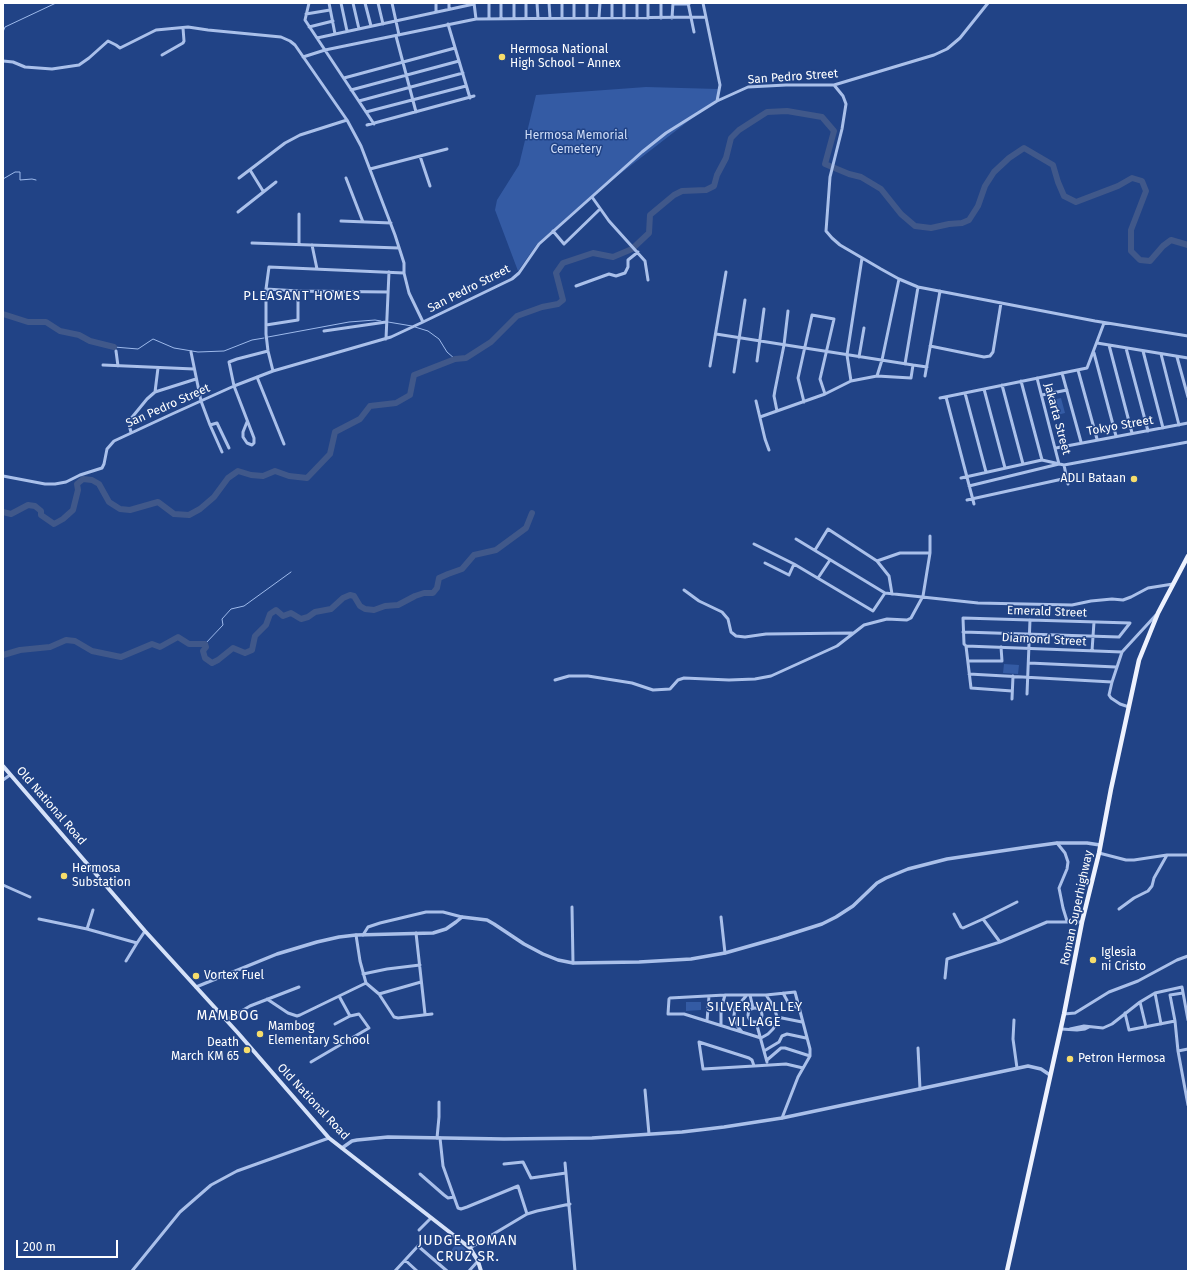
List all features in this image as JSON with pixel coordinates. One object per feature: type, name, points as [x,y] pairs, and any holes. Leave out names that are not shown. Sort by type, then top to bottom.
[{"type":"main road","name":"Roman Superhighway","points":[[1007,1271],[1061,1029],[1082,922],[1099,853],[1128,707],[1139,660],[1158,612],[1188,556]]},
{"type":"main road","name":"Old National Road","points":[[3,766],[145,931],[226,1020],[329,1138],[470,1248],[478,1261],[481,1271]]},
{"type":"street","points":[[309,3],[306,20],[374,124]]},
{"type":"street","points":[[329,3],[335,34]]},
{"type":"street","points":[[341,3],[347,31]]},
{"type":"street","points":[[353,3],[359,29]]},
{"type":"street","points":[[365,3],[371,26]]},
{"type":"street","points":[[378,3],[383,24]]},
{"type":"street","points":[[392,3],[406,76],[416,112]]},
{"type":"street","points":[[436,3],[436,12]]},
{"type":"street","points":[[449,3],[449,9]]},
{"type":"street","points":[[489,3],[489,18]]},
{"type":"street","points":[[501,3],[501,18]]},
{"type":"street","points":[[514,3],[514,18]]},
{"type":"street","points":[[526,3],[526,18]]},
{"type":"street","points":[[537,3],[538,18]]},
{"type":"street","points":[[549,3],[550,18]]},
{"type":"street","points":[[562,3],[562,18]]},
{"type":"street","points":[[574,3],[574,18]]},
{"type":"street","points":[[587,3],[587,18]]},
{"type":"street","points":[[599,17],[600,3]]},
{"type":"street","points":[[612,3],[612,17]]},
{"type":"street","points":[[624,3],[624,18]]},
{"type":"street","points":[[636,3],[637,18]]},
{"type":"street","points":[[648,3],[648,18]]},
{"type":"street","points":[[661,3],[661,18]]},
{"type":"street","points":[[672,18],[673,3],[689,4],[694,32]]},
{"type":"street","points":[[703,3],[720,85],[717,101]]},
{"type":"street","name":"San Pedro Street","points":[[3,476],[45,484],[66,482],[80,475],[102,468],[108,446],[131,432],[234,386],[273,371],[386,339],[512,280],[519,273],[539,244],[642,152],[666,133],[717,101],[748,87],[786,84],[834,85],[934,55],[947,49],[960,38],[988,3]]},
{"type":"street","points":[[317,38],[449,9],[461,4],[474,4],[476,19]]},
{"type":"street","points":[[306,14],[330,10]]},
{"type":"street","points":[[303,57],[325,50],[476,19],[706,17]]},
{"type":"street","points":[[310,27],[333,21]]},
{"type":"street","points":[[448,24],[470,98]]},
{"type":"street","points":[[3,61],[13,62],[25,67],[52,69],[79,65],[108,42],[120,48],[156,30],[195,27],[208,30],[281,37],[294,45],[347,120],[361,146],[404,263],[404,273],[409,293],[423,322]]},
{"type":"street","points":[[162,55],[183,43],[183,28]]},
{"type":"street","points":[[344,78],[455,48]]},
{"type":"street","points":[[351,90],[459,61]]},
{"type":"street","points":[[358,101],[463,74]]},
{"type":"street","points":[[834,85],[843,96],[846,104],[842,129],[830,177],[826,231],[832,238],[862,258],[899,279],[918,286],[1001,303],[1188,336]]},
{"type":"street","points":[[366,112],[466,86]]},
{"type":"street","points":[[367,125],[474,96]]},
{"type":"street","points":[[239,178],[285,143],[300,135],[347,120]]},
{"type":"street","points":[[370,169],[446,149]]},
{"type":"street","points":[[420,156],[430,186]]},
{"type":"street","points":[[250,170],[263,191]]},
{"type":"street","points":[[346,178],[363,222]]},
{"type":"street","points":[[238,212],[276,182]]},
{"type":"street","points":[[592,197],[600,209],[645,261],[648,280]]},
{"type":"street","points":[[553,231],[564,244],[600,209]]},
{"type":"street","points":[[299,214],[299,244]]},
{"type":"street","points":[[341,221],[390,223]]},
{"type":"street","points":[[252,243],[399,248]]},
{"type":"street","points":[[312,245],[317,269]]},
{"type":"street","points":[[576,286],[609,274],[616,276],[625,273],[628,268],[628,260],[638,252]]},
{"type":"street","points":[[851,381],[847,354],[862,258]]},
{"type":"street","points":[[273,371],[268,351],[266,325],[266,288],[269,267],[404,273]]},
{"type":"street","points":[[386,339],[389,272]]},
{"type":"street","points":[[710,366],[726,272]]},
{"type":"street","points":[[877,376],[882,360],[899,279]]},
{"type":"street","points":[[905,364],[918,286]]},
{"type":"street","points":[[266,288],[298,291],[388,292]]},
{"type":"street","points":[[266,325],[298,320],[298,291]]},
{"type":"street","points":[[925,376],[940,291]]},
{"type":"street","points":[[734,372],[745,300]]},
{"type":"street","points":[[930,346],[984,357],[990,356],[1001,303]]},
{"type":"street","points":[[756,362],[764,309]]},
{"type":"street","points":[[777,411],[774,396],[784,345],[788,311]]},
{"type":"street","points":[[804,402],[798,378],[812,315],[834,319],[820,379],[825,394]]},
{"type":"street","points":[[324,331],[386,322]]},
{"type":"street","points":[[940,398],[1087,368],[1104,322]]},
{"type":"street","points":[[859,357],[864,328]]},
{"type":"street","points":[[716,334],[927,367]]},
{"type":"street","points":[[1097,343],[1188,358]]},
{"type":"street","points":[[1109,345],[1132,433]]},
{"type":"street","points":[[1126,348],[1148,430]]},
{"type":"street","points":[[116,351],[118,366]]},
{"type":"street","points":[[247,422],[243,432],[243,437],[247,444],[252,445],[255,442],[234,386],[229,364],[230,361],[268,351]]},
{"type":"street","points":[[1143,351],[1164,428]]},
{"type":"street","points":[[191,352],[201,401],[222,452]]},
{"type":"street","points":[[1093,352],[1116,436]]},
{"type":"street","points":[[1160,354],[1179,425]]},
{"type":"street","points":[[1177,357],[1188,397]]},
{"type":"street","points":[[103,365],[194,369]]},
{"type":"street","points":[[760,417],[825,394],[851,381],[877,376],[911,378],[913,365]]},
{"type":"street","points":[[155,392],[158,368]]},
{"type":"street","points":[[1078,370],[1097,439]]},
{"type":"street","points":[[1062,373],[1081,442]]},
{"type":"street","points":[[257,377],[284,444]]},
{"type":"street","name":"Jakarta Street","points":[[1037,378],[1056,448],[1068,484]]},
{"type":"street","points":[[131,432],[129,421],[147,399],[155,392],[196,379]]},
{"type":"street","points":[[1020,382],[1042,460]]},
{"type":"street","points":[[1002,385],[1023,464]]},
{"type":"street","points":[[984,389],[1005,468]]},
{"type":"street","points":[[1042,395],[1067,390]]},
{"type":"street","points":[[965,393],[986,472]]},
{"type":"street","points":[[946,397],[974,504]]},
{"type":"street","points":[[756,401],[769,450]]},
{"type":"street","points":[[210,425],[217,423],[229,448]]},
{"type":"street","name":"Tokyo Street","points":[[1056,448],[1081,442],[1188,423]]},
{"type":"street","points":[[969,486],[1061,464],[1188,442]]},
{"type":"street","points":[[961,478],[1042,460],[1061,464]]},
{"type":"street","points":[[967,500],[1067,478]]},
{"type":"street","points":[[815,550],[828,529],[877,561],[889,576],[892,594]]},
{"type":"street","points":[[555,680],[569,676],[588,676],[632,683],[653,690],[670,689],[678,680],[684,678],[729,680],[771,676],[833,648],[852,633],[876,621],[888,619],[909,620],[913,616],[923,596],[930,553],[930,536]]},
{"type":"street","points":[[796,539],[886,593],[892,594],[923,596],[978,603],[1072,605],[1091,601],[1112,599],[1123,600],[1148,588],[1173,584]]},
{"type":"street","points":[[754,544],[794,564],[873,611],[886,593]]},
{"type":"street","points":[[877,561],[900,553],[930,553]]},
{"type":"street","points":[[818,578],[830,560]]},
{"type":"street","points":[[765,563],[789,575],[794,564]]},
{"type":"street","points":[[684,590],[699,601],[722,612],[728,619],[731,632],[736,636],[745,638],[766,634],[852,633]]},
{"type":"street","points":[[1128,707],[1120,704],[1109,695],[1116,667],[1122,652],[1158,612]]},
{"type":"street","name":"Emerald Street","points":[[963,632],[963,618],[1130,623],[1119,637],[1093,637]]},
{"type":"street","points":[[1027,694],[1030,620]]},
{"type":"street","points":[[1092,651],[1094,622]]},
{"type":"street","points":[[1012,691],[971,688],[963,632],[1093,637]]},
{"type":"street","name":"Diamond Street","points":[[966,646],[1122,652]]},
{"type":"street","points":[[968,661],[1002,661],[1001,647]]},
{"type":"street","points":[[1029,663],[1116,667]]},
{"type":"street","points":[[969,674],[1112,682]]},
{"type":"street","points":[[1012,699],[1013,676]]},
{"type":"street","points":[[3,780],[10,775]]},
{"type":"street","points":[[363,935],[368,927],[380,923],[426,912],[443,912],[462,917],[487,920],[524,944],[543,954],[558,960],[573,963],[639,962],[692,959],[725,954],[822,924],[836,918],[853,906],[878,883],[908,869],[947,859],[1057,844],[1087,843],[1100,845]]},
{"type":"street","points":[[1057,844],[1065,853],[1068,862],[1060,888],[1067,922]]},
{"type":"street","points":[[1099,853],[1130,860],[1167,855],[1188,855]]},
{"type":"street","points":[[1119,909],[1134,898],[1148,891],[1152,886],[1154,878],[1167,855]]},
{"type":"street","points":[[3,884],[30,897]]},
{"type":"street","points":[[954,914],[963,928],[1017,902]]},
{"type":"street","points":[[572,907],[573,963]]},
{"type":"street","points":[[87,930],[93,910]]},
{"type":"street","points":[[196,987],[277,954],[339,937],[356,935],[433,933],[446,929],[462,917]]},
{"type":"street","points":[[721,917],[725,954]]},
{"type":"street","points":[[39,919],[136,943]]},
{"type":"street","points":[[983,919],[1000,942]]},
{"type":"street","points":[[945,978],[947,959],[1000,942],[1047,922],[1082,922]]},
{"type":"street","points":[[126,961],[145,931]]},
{"type":"street","points":[[416,933],[425,1014]]},
{"type":"street","points":[[356,935],[366,983],[379,994],[394,1017],[398,1018],[432,1014]]},
{"type":"street","points":[[1064,1014],[1075,1013],[1109,992],[1188,956]]},
{"type":"street","points":[[363,974],[420,964]]},
{"type":"street","points":[[379,994],[421,982]]},
{"type":"street","points":[[267,999],[282,1010],[297,1016],[366,983]]},
{"type":"street","points":[[226,1020],[241,1010],[300,987]]},
{"type":"street","points":[[1061,1029],[1084,1026],[1103,1028],[1112,1024],[1140,1002],[1155,993],[1182,987],[1188,1020]]},
{"type":"street","points":[[766,995],[774,1007],[777,1017],[776,1024],[773,1029],[761,1038],[684,1014],[668,1014],[670,998],[725,995],[746,996],[795,992],[810,1049],[810,1056],[798,1077],[782,1118]]},
{"type":"street","points":[[783,993],[789,1004],[798,1008]]},
{"type":"street","points":[[1155,993],[1161,1024]]},
{"type":"street","points":[[721,1025],[721,1009],[725,995]]},
{"type":"street","points":[[750,995],[753,1008]]},
{"type":"street","points":[[1188,997],[1170,995],[1188,1105]]},
{"type":"street","points":[[339,996],[350,1016]]},
{"type":"street","points":[[708,1021],[709,996]]},
{"type":"street","points":[[743,1033],[738,1027],[734,1016],[735,1009],[746,996]]},
{"type":"street","points":[[1140,1002],[1146,1027]]},
{"type":"street","points":[[753,1008],[760,1009],[762,1013],[760,1020],[756,1022]]},
{"type":"street","points":[[753,1008],[749,1011],[748,1015],[752,1021],[756,1022],[768,1065]]},
{"type":"street","points":[[1125,1013],[1130,1030],[1175,1021]]},
{"type":"street","points":[[311,1062],[369,1028],[359,1014],[350,1016],[335,1024]]},
{"type":"street","points":[[777,1017],[802,1022]]},
{"type":"street","points":[[1014,1020],[1013,1039],[1016,1068]]},
{"type":"street","points":[[764,1051],[779,1042],[782,1036],[787,1034],[806,1038]]},
{"type":"street","points":[[754,1066],[752,1060],[749,1058],[699,1042],[703,1068],[754,1066],[786,1064],[803,1068]]},
{"type":"street","points":[[766,1060],[781,1048],[810,1056]]},
{"type":"street","points":[[918,1048],[920,1089]]},
{"type":"street","points":[[1178,1051],[1188,1049]]},
{"type":"street","points":[[342,1148],[352,1141],[366,1139],[592,1138],[724,1127],[782,1118],[1028,1066],[1050,1075]]},
{"type":"street","points":[[645,1090],[649,1134]]},
{"type":"street","points":[[439,1102],[438,1138],[443,1166],[456,1205],[461,1209],[518,1186],[527,1214]]},
{"type":"street","points":[[132,1271],[180,1212],[211,1185],[237,1171],[329,1138]]},
{"type":"street","points":[[504,1164],[523,1162],[531,1178],[566,1173]]},
{"type":"street","points":[[565,1163],[575,1271]]},
{"type":"street","points":[[420,1174],[444,1196],[454,1198]]},
{"type":"street","points":[[470,1248],[527,1214],[570,1204]]},
{"type":"street","points":[[419,1230],[432,1218]]},
{"type":"street","points":[[395,1271],[418,1246],[447,1271]]},
{"type":"street","points":[[405,1260],[417,1271]]},
{"type":"street","points":[[469,1271],[478,1261]]},
{"type":"green space","name":"Hermosa Memorial Cemetery","points":[[646,87],[718,89],[717,99],[594,194],[537,244],[518,271],[495,210],[497,200],[519,165],[536,95]]},
{"type":"green space","points":[[1061,398],[1065,413],[1057,415],[1052,400]]},
{"type":"green space","points":[[1004,664],[1019,665],[1018,674],[1003,673]]},
{"type":"green space","points":[[686,1002],[701,1002],[701,1010],[686,1011]]},
{"type":"green space","points":[[457,1242],[468,1251],[461,1260],[451,1251]]},
{"type":"waterway","points":[[3,32],[5,27],[56,3]]},
{"type":"waterway","points":[[3,512],[11,514],[28,505],[35,506],[41,511],[41,515],[54,524],[63,519],[73,510],[78,490],[77,484],[83,479],[92,480],[99,484],[109,502],[120,509],[130,510],[158,502],[174,514],[189,515],[200,509],[214,497],[228,478],[238,471],[251,475],[263,476],[275,471],[289,476],[307,478],[330,454],[335,432],[360,419],[370,406],[396,403],[410,395],[414,375],[455,359],[466,358],[491,342],[517,316],[542,307],[558,304],[563,300],[556,273],[563,263],[593,253],[613,257],[632,249],[649,233],[650,215],[674,195],[682,191],[706,190],[714,186],[717,175],[726,158],[731,138],[739,130],[767,112],[787,111],[822,117],[834,131],[825,164],[849,174],[861,177],[881,189],[901,214],[915,226],[931,228],[962,223],[969,220],[978,206],[985,186],[994,172],[1009,158],[1024,148],[1053,165],[1064,196],[1076,202],[1118,186],[1132,178],[1142,181],[1146,191],[1131,230],[1131,251],[1140,260],[1150,261],[1163,246],[1171,240],[1188,245]]},
{"type":"waterway","points":[[3,179],[15,172],[20,172],[20,180],[36,180]]},
{"type":"waterway","points":[[3,314],[28,322],[46,322],[60,331],[79,335],[90,341],[114,347]]},
{"type":"waterway","points":[[268,337],[349,322],[381,321]]},
{"type":"waterway","points":[[388,322],[412,326]]},
{"type":"waterway","points":[[415,327],[428,331],[439,339],[447,352],[455,359]]},
{"type":"waterway","points":[[114,347],[138,349],[153,339],[174,348],[198,352],[224,351],[252,340],[264,338]]},
{"type":"waterway","points":[[3,655],[20,650],[50,647],[66,640],[75,641],[92,651],[121,657],[152,644],[160,647],[178,637],[189,644],[205,644],[206,647],[203,651],[205,658],[212,663],[233,648],[245,653],[252,650],[255,636],[266,625],[270,614],[276,610],[283,616],[291,613],[301,619],[308,617],[315,612],[331,609],[343,598],[350,595],[354,596],[360,606],[365,609],[374,610],[385,606],[398,605],[424,593],[433,593],[437,588],[439,578],[462,569],[474,555],[496,550],[526,528],[532,513]]},
{"type":"waterway","points":[[205,644],[223,625],[222,619],[231,609],[244,606],[291,572]]},
{"type":"place","name":"Hermosa National High School – Annex","points":[[502,57]]},
{"type":"place","name":"ADLI Bataan","points":[[1134,479]]},
{"type":"place","name":"Hermosa Substation","points":[[64,876]]},
{"type":"place","name":"Iglesia ni Cristo","points":[[1093,960]]},
{"type":"place","name":"Vortex Fuel","points":[[196,976]]},
{"type":"place","name":"Mambog Elementary School","points":[[260,1034]]},
{"type":"place","name":"Death March KM 65","points":[[247,1050]]},
{"type":"place","name":"Petron Hermosa","points":[[1070,1059]]},
{"type":"district","name":"PLEASANT HOMES","points":[[302,296]]},
{"type":"district","name":"SILVER VALLEY VILLAGE","points":[[755,1014]]},
{"type":"district","name":"MAMBOG","points":[[228,1016]]},
{"type":"district","name":"JUDGE ROMAN CRUZ SR.","points":[[468,1250]]}]
